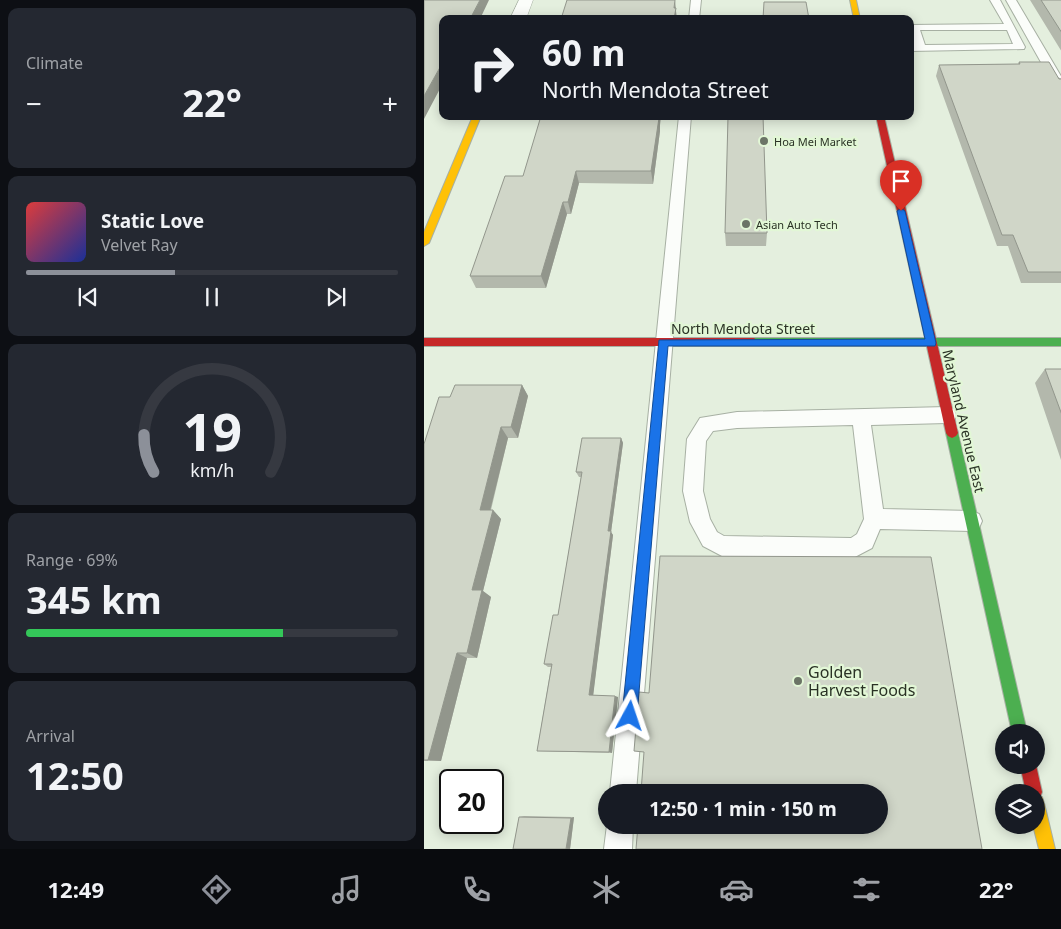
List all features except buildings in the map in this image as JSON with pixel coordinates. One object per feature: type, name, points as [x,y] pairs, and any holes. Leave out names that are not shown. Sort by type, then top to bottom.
[{"type":"street","points":[[520,15],[526,0]]},
{"type":"street","points":[[853,0],[856,15]]},
{"type":"street","points":[[424,243],[475,120]]},
{"type":"street","name":"Maryland Avenue East","points":[[881,120],[1018,724]]},
{"type":"street","name":"North Mendota Street","points":[[424,342],[1061,342]]},
{"type":"street","points":[[1043,834],[1047,849]]},
{"type":"lane","points":[[694,15],[696,0]]},
{"type":"lane","points":[[987,0],[1006,26],[1020,47],[915,48],[914,27],[1006,26]]},
{"type":"lane","points":[[995,0],[1006,26]]},
{"type":"lane","points":[[1011,0],[1061,89]]},
{"type":"lane","points":[[624,784],[684,120]]},
{"type":"lane","points":[[861,418],[874,519],[865,541],[853,548],[722,546],[710,539],[700,522],[693,491],[697,439],[707,424],[738,420],[947,415]]},
{"type":"lane","points":[[874,519],[972,521]]},
{"type":"lane","points":[[618,849],[619,834]]},
{"type":"traffic: fast","points":[[754,342],[1062,342]]},
{"type":"traffic: fast","points":[[952,433],[1018,724]]},
{"type":"traffic: slow","points":[[853,0],[856,15]]},
{"type":"traffic: slow","points":[[424,243],[475,120]]},
{"type":"traffic: slow","points":[[1043,834],[1047,849]]},
{"type":"traffic: jam","points":[[881,120],[952,433]]},
{"type":"traffic: jam","points":[[424,342],[754,342]]},
{"type":"traffic: jam","points":[[1030,774],[1032,784]]},
{"type":"place","name":"Hoa Mei Market","points":[[764,141]]},
{"type":"place","name":"Asian Auto Tech","points":[[746,224]]},
{"type":"place","name":"Golden Harvest Foods","points":[[798,681]]},
{"type":"route","points":[[630,716],[663,342],[931,343],[901,211]]}]
